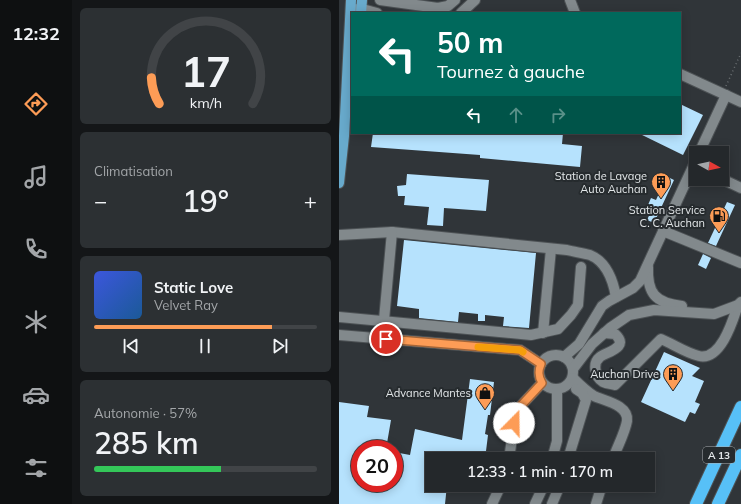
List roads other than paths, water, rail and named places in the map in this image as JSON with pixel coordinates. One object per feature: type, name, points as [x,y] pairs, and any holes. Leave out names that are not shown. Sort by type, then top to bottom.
[{"type":"highway","name":"A 13","points":[[696,503],[741,407]]},
{"type":"highway","name":"A 13","points":[[718,504],[741,455]]},
{"type":"highway","points":[[722,504],[725,490]]},
{"type":"main road","points":[[339,182],[344,136],[351,3]]},
{"type":"main road","points":[[344,136],[351,101]]},
{"type":"street","points":[[380,0],[438,8],[448,6],[455,0]]},
{"type":"street","points":[[462,12],[475,0]]},
{"type":"street","points":[[570,0],[575,12]]},
{"type":"street","points":[[351,3],[363,5],[375,12]]},
{"type":"street","points":[[681,74],[741,102]]},
{"type":"street","points":[[702,146],[723,94]]},
{"type":"street","points":[[565,356],[579,344],[602,306],[633,288],[640,281],[648,261],[689,180]]},
{"type":"street","points":[[729,182],[741,188]]},
{"type":"street","points":[[663,231],[741,263]]},
{"type":"street","points":[[339,235],[392,232],[551,249],[591,255],[603,264],[610,274],[614,282],[616,297]]},
{"type":"street","points":[[384,320],[392,232]]},
{"type":"street","points":[[543,333],[551,249]]},
{"type":"street","points":[[648,261],[649,286],[658,299],[668,304],[683,306],[695,312]]},
{"type":"street","points":[[339,317],[384,320],[531,335],[558,330],[571,316],[578,305],[581,267]]},
{"type":"street","points":[[554,452],[557,441],[557,390],[571,378],[592,344],[604,333],[629,315],[654,310],[714,314],[740,303]]},
{"type":"street","points":[[604,333],[615,334],[619,340],[619,344],[614,351],[598,358],[595,364],[596,374],[602,381],[615,385],[661,339],[699,356],[706,355],[714,351],[730,331],[740,303]]},
{"type":"street","points":[[339,335],[520,350],[541,364]]},
{"type":"street","points":[[557,390],[546,387],[542,383],[538,370],[544,359],[554,354],[565,356],[572,364],[571,378],[579,390],[590,398],[619,407],[627,416],[616,452]]},
{"type":"street","points":[[510,452],[516,411],[542,383]]},
{"type":"street","points":[[571,452],[590,398]]},
{"type":"street","points":[[492,504],[498,492]]},
{"type":"street","points":[[535,504],[541,492]]},
{"type":"street","points":[[552,504],[557,492]]},
{"type":"street","points":[[596,504],[600,492]]},
{"type":"place","name":"Station de Lavage Auto Auchan","points":[[661,199]]},
{"type":"place","name":"Station Service C. C. Auchan","points":[[719,233]]},
{"type":"place","name":"Auchan Drive","points":[[673,391]]},
{"type":"place","name":"Advance Mantes","points":[[485,410]]}]
